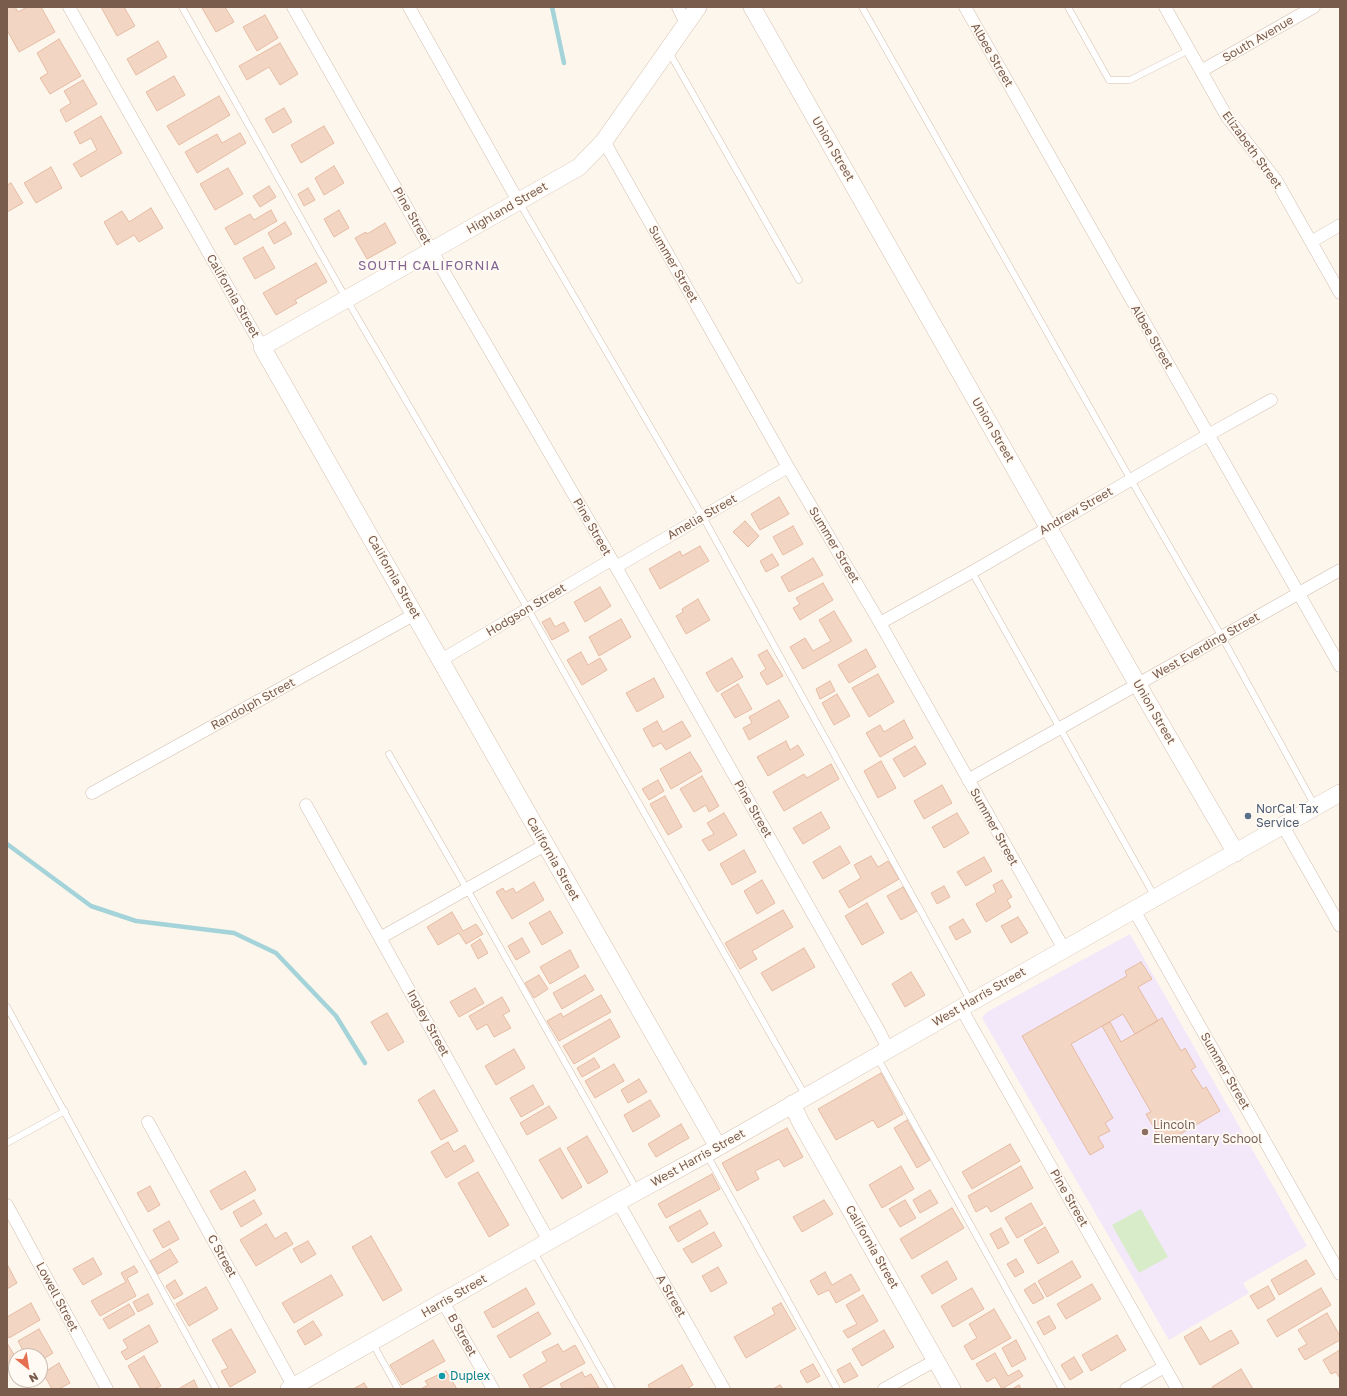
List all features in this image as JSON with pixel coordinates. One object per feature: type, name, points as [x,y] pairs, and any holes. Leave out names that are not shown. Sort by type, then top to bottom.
[{"type":"street","name":"California Street","points":[[69,7],[441,660],[545,845],[712,1150]]},
{"type":"street","name":"Pine Street","points":[[293,7],[614,563],[878,1029],[882,1053]]},
{"type":"street","points":[[409,7],[518,201]]},
{"type":"street","points":[[678,7],[686,24]]},
{"type":"street","name":"Highland Street","points":[[262,347],[433,251],[518,201],[579,168],[604,141],[698,7]]},
{"type":"street","name":"Union Street","points":[[752,7],[1138,685],[1236,852]]},
{"type":"street","name":"Albee Street","points":[[965,7],[1340,666]]},
{"type":"street","name":"Elizabeth Street","points":[[1165,7],[1227,117],[1276,180],[1340,293]]},
{"type":"street","name":"South Avenue","points":[[1201,71],[1314,7]]},
{"type":"street","name":"Summer Street","points":[[604,141],[788,467],[880,623],[1064,949]]},
{"type":"street","points":[[1311,242],[1340,225]]},
{"type":"street","name":"Andrew Street","points":[[880,623],[972,572],[1208,435],[1272,400]]},
{"type":"street","name":"Amelia Street","points":[[614,563],[703,517],[788,467]]},
{"type":"street","name":"Hodgson Street","points":[[441,660],[528,609],[614,563]]},
{"type":"street","name":"West Everding Street","points":[[968,780],[1340,570]]},
{"type":"street","name":"Randolph Street","points":[[92,793],[415,614]]},
{"type":"street","name":"West Harris Street","points":[[618,1202],[1340,794]]},
{"type":"street","name":"Ingley Street","points":[[306,805],[550,1241]]},
{"type":"street","points":[[1283,826],[1340,926]]},
{"type":"street","points":[[380,938],[545,845]]},
{"type":"street","name":"Summer Street","points":[[1134,910],[1340,1274]]},
{"type":"street","name":"Pine Street","points":[[966,1005],[1177,1389]]},
{"type":"street","name":"California Street","points":[[799,1100],[800,1121],[952,1389]]},
{"type":"street","name":"C Street","points":[[148,1122],[292,1388]]},
{"type":"street","name":"Harris Street","points":[[292,1388],[618,1202]]},
{"type":"street","name":"A Street","points":[[618,1202],[724,1389]]},
{"type":"street","name":"Lowell Street","points":[[7,1205],[107,1389]]},
{"type":"street","name":"B Street","points":[[444,1302],[493,1389]]},
{"type":"street","points":[[884,1389],[936,1360]]},
{"type":"street","points":[[1126,1389],[1164,1367]]},
{"type":"lane","points":[[182,7],[347,300],[528,609],[799,1100]]},
{"type":"lane","points":[[862,7],[1130,480],[1222,637],[1316,807]]},
{"type":"lane","points":[[1068,7],[1109,80],[1130,80],[1189,50]]},
{"type":"lane","points":[[668,50],[799,280]]},
{"type":"lane","points":[[518,201],[703,517],[966,1005]]},
{"type":"lane","points":[[972,572],[1156,898]]},
{"type":"lane","points":[[389,754],[638,1192]]},
{"type":"lane","points":[[7,1007],[216,1389]]},
{"type":"lane","points":[[882,1053],[1062,1389]]},
{"type":"lane","points":[[7,1143],[65,1111]]},
{"type":"lane","points":[[712,1150],[837,1389]]},
{"type":"lane","points":[[533,1250],[612,1389]]},
{"type":"lane","points":[[372,1342],[398,1389]]},
{"type":"shaded area","name":"Lincoln Elementary School","points":[[1130,934],[1307,1246],[1243,1283],[1249,1293],[1169,1340],[982,1018],[987,1012]]},
{"type":"green space","points":[[1141,1209],[1168,1257],[1139,1273],[1112,1225]]},
{"type":"building","points":[[15,7],[18,12],[27,7],[41,7],[55,32],[19,52],[7,30],[7,8]]},
{"type":"building","points":[[101,7],[124,7],[135,26],[117,36]]},
{"type":"building","points":[[225,7],[234,22],[216,32],[202,8]]},
{"type":"building","points":[[265,15],[278,38],[257,51],[243,27]]},
{"type":"building","points":[[59,39],[81,76],[50,94],[40,78],[48,73],[37,53]]},
{"type":"building","points":[[158,41],[167,57],[136,75],[127,59]]},
{"type":"building","points":[[280,43],[298,74],[280,85],[269,67],[247,80],[239,66]]},
{"type":"building","points":[[174,76],[185,95],[157,111],[146,92]]},
{"type":"building","points":[[83,80],[97,104],[66,122],[60,110],[71,103],[64,91]]},
{"type":"building","points":[[219,96],[230,115],[179,145],[167,126]]},
{"type":"building","points":[[284,108],[292,122],[273,133],[265,119]]},
{"type":"building","points":[[101,116],[122,153],[81,177],[73,164],[97,150],[91,138],[80,144],[74,132]]},
{"type":"building","points":[[324,126],[334,143],[301,163],[291,145]]},
{"type":"building","points":[[240,133],[246,143],[197,173],[185,152],[217,134],[222,143]]},
{"type":"building","points":[[334,166],[344,183],[324,195],[315,178]]},
{"type":"building","points":[[51,167],[62,188],[36,203],[24,183]]},
{"type":"building","points":[[228,168],[243,194],[215,210],[200,184]]},
{"type":"building","points":[[11,183],[23,203],[7,212],[7,185]]},
{"type":"building","points":[[269,186],[276,197],[260,207],[253,196]]},
{"type":"building","points":[[308,188],[315,200],[304,206],[298,194]]},
{"type":"building","points":[[151,208],[163,228],[139,242],[134,235],[117,245],[104,222],[122,211],[129,222]]},
{"type":"building","points":[[271,210],[277,221],[235,245],[225,228],[250,214],[254,220]]},
{"type":"building","points":[[339,210],[349,228],[334,237],[324,219]]},
{"type":"building","points":[[285,222],[292,234],[274,244],[268,233]]},
{"type":"building","points":[[385,223],[396,243],[367,259],[355,238],[366,232],[367,234]]},
{"type":"building","points":[[263,247],[275,268],[255,279],[243,258]]},
{"type":"building","points":[[316,263],[327,282],[295,300],[297,303],[276,315],[263,293]]},
{"type":"building","points":[[779,497],[789,514],[760,530],[751,514]]},
{"type":"building","points":[[745,521],[759,536],[748,547],[733,532]]},
{"type":"building","points":[[793,526],[803,544],[783,555],[773,537]]},
{"type":"building","points":[[700,546],[709,561],[660,589],[649,569],[680,551],[682,556]]},
{"type":"building","points":[[772,554],[779,565],[766,572],[760,561]]},
{"type":"building","points":[[813,558],[823,575],[789,592],[781,577]]},
{"type":"building","points":[[823,583],[833,600],[800,620],[793,608],[800,604],[796,598]]},
{"type":"building","points":[[600,587],[611,606],[585,622],[574,602]]},
{"type":"building","points":[[698,599],[710,620],[686,634],[676,616],[683,612],[682,609]]},
{"type":"building","points":[[834,611],[852,641],[803,669],[790,647],[805,638],[813,651],[831,641],[819,620]]},
{"type":"building","points":[[550,618],[555,627],[564,622],[569,631],[552,640],[542,622]]},
{"type":"building","points":[[621,619],[631,637],[599,656],[589,637]]},
{"type":"building","points":[[866,649],[876,667],[849,683],[838,665]]},
{"type":"building","points":[[767,650],[783,676],[767,685],[760,673],[766,669],[758,655]]},
{"type":"building","points":[[581,652],[588,665],[600,658],[607,670],[582,685],[567,660]]},
{"type":"building","points":[[732,658],[743,677],[717,692],[706,673]]},
{"type":"building","points":[[878,674],[894,702],[869,717],[852,688]]},
{"type":"building","points":[[654,678],[664,697],[637,712],[626,693]]},
{"type":"building","points":[[830,681],[835,691],[820,699],[816,689]]},
{"type":"building","points":[[738,684],[752,709],[735,718],[721,694]]},
{"type":"building","points":[[837,694],[850,716],[834,725],[822,703]]},
{"type":"building","points":[[779,700],[789,717],[749,740],[743,728],[752,723],[749,717]]},
{"type":"building","points":[[904,720],[913,738],[880,757],[866,733],[880,725],[884,732]]},
{"type":"building","points":[[657,721],[663,732],[682,721],[691,736],[666,750],[661,743],[653,747],[643,729]]},
{"type":"building","points":[[786,741],[790,750],[798,745],[804,755],[768,776],[757,757]]},
{"type":"building","points":[[915,746],[926,764],[904,777],[893,759]]},
{"type":"building","points":[[690,752],[702,771],[671,789],[660,769]]},
{"type":"building","points":[[881,761],[896,788],[878,798],[864,771]]},
{"type":"building","points":[[831,764],[839,779],[784,811],[773,792],[804,774],[807,778]]},
{"type":"building","points":[[702,776],[719,806],[709,812],[706,805],[694,812],[680,789]]},
{"type":"building","points":[[658,780],[664,791],[649,800],[642,789]]},
{"type":"building","points":[[942,785],[952,803],[924,819],[914,801]]},
{"type":"building","points":[[665,796],[682,827],[668,835],[650,804]]},
{"type":"building","points":[[821,812],[830,828],[803,844],[793,828]]},
{"type":"building","points":[[724,813],[737,835],[709,851],[702,840],[714,834],[707,823]]},
{"type":"building","points":[[957,813],[969,833],[944,848],[932,827]]},
{"type":"building","points":[[840,846],[850,863],[823,879],[813,862]]},
{"type":"building","points":[[744,850],[756,872],[732,885],[720,864]]},
{"type":"building","points":[[871,856],[878,867],[888,861],[899,879],[849,908],[839,891],[861,878],[854,865]]},
{"type":"building","points":[[984,857],[992,871],[966,886],[957,872]]},
{"type":"building","points":[[762,880],[775,903],[757,914],[744,891]]},
{"type":"building","points":[[1002,880],[1012,897],[1007,900],[1011,907],[986,922],[976,904],[996,892],[993,885]]},
{"type":"building","points":[[534,882],[544,900],[512,919],[496,892],[503,888],[505,892],[513,888],[516,893]]},
{"type":"building","points":[[944,886],[950,897],[937,904],[931,893]]},
{"type":"building","points":[[903,887],[917,911],[901,920],[887,896]]},
{"type":"building","points":[[867,903],[884,933],[862,945],[845,916]]},
{"type":"building","points":[[783,910],[793,927],[752,951],[757,959],[740,969],[725,943]]},
{"type":"building","points":[[550,911],[563,933],[542,945],[529,923]]},
{"type":"building","points":[[452,912],[463,931],[476,924],[483,934],[466,944],[459,933],[438,945],[427,927]]},
{"type":"building","points":[[1018,917],[1028,933],[1011,943],[1001,926]]},
{"type":"building","points":[[963,919],[971,932],[956,940],[949,927]]},
{"type":"building","points":[[522,938],[530,952],[516,960],[508,946]]},
{"type":"building","points":[[480,939],[488,953],[478,959],[471,945]]},
{"type":"building","points":[[804,948],[815,967],[772,991],[761,973]]},
{"type":"building","points":[[570,950],[579,967],[550,984],[540,967]]},
{"type":"building","points":[[1141,962],[1152,979],[1138,987],[1158,1021],[1135,1034],[1123,1014],[1071,1044],[1113,1118],[1105,1123],[1110,1131],[1098,1137],[1104,1147],[1090,1155],[1022,1036],[1127,976],[1125,971]]},
{"type":"building","points":[[911,972],[925,995],[905,1007],[892,984]]},
{"type":"building","points":[[539,975],[548,989],[534,998],[525,983]]},
{"type":"building","points":[[585,975],[594,990],[562,1009],[553,993]]},
{"type":"building","points":[[475,988],[484,1003],[459,1017],[450,1002]]},
{"type":"building","points":[[601,995],[611,1012],[559,1041],[547,1021],[561,1013],[563,1017]]},
{"type":"building","points":[[502,997],[510,1011],[503,1015],[511,1028],[494,1037],[487,1024],[477,1030],[469,1016]]},
{"type":"building","points":[[387,1013],[404,1042],[388,1051],[371,1022]]},
{"type":"building","points":[[1162,1018],[1181,1051],[1185,1048],[1196,1067],[1191,1070],[1203,1089],[1206,1087],[1220,1111],[1163,1144],[1146,1114],[1151,1112],[1102,1026],[1110,1022],[1121,1042]]},
{"type":"building","points":[[610,1019],[620,1037],[574,1064],[563,1046]]},
{"type":"building","points":[[514,1049],[525,1068],[496,1085],[485,1066]]},
{"type":"building","points":[[594,1058],[600,1067],[582,1077],[577,1068]]},
{"type":"building","points":[[614,1064],[624,1081],[595,1098],[585,1081]]},
{"type":"building","points":[[881,1073],[903,1114],[878,1128],[873,1120],[836,1140],[818,1109]]},
{"type":"building","points":[[639,1079],[647,1092],[628,1103],[621,1090]]},
{"type":"building","points":[[533,1085],[544,1104],[521,1117],[510,1098]]},
{"type":"building","points":[[434,1090],[458,1131],[441,1140],[418,1100]]},
{"type":"building","points":[[650,1100],[660,1116],[633,1132],[624,1115]]},
{"type":"building","points":[[549,1106],[557,1118],[527,1135],[520,1123]]},
{"type":"building","points":[[907,1120],[930,1160],[917,1168],[894,1128]]},
{"type":"building","points":[[681,1124],[689,1138],[656,1157],[648,1144]]},
{"type":"building","points":[[787,1128],[803,1157],[784,1167],[779,1159],[755,1171],[759,1179],[737,1191],[722,1163]]},
{"type":"building","points":[[587,1136],[608,1172],[588,1184],[567,1148]]},
{"type":"building","points":[[448,1142],[454,1152],[465,1145],[474,1161],[446,1178],[431,1152]]},
{"type":"building","points":[[1010,1144],[1020,1161],[972,1189],[962,1172]]},
{"type":"building","points":[[560,1148],[582,1187],[562,1199],[539,1160]]},
{"type":"building","points":[[901,1166],[914,1189],[882,1208],[869,1185]]},
{"type":"building","points":[[1021,1166],[1033,1188],[991,1212],[987,1206],[976,1212],[968,1196]]},
{"type":"building","points":[[245,1171],[256,1190],[221,1210],[210,1191]]},
{"type":"building","points":[[478,1172],[509,1225],[489,1237],[458,1183]]},
{"type":"building","points":[[712,1174],[720,1189],[666,1218],[658,1204]]},
{"type":"building","points":[[150,1186],[160,1205],[148,1212],[137,1193]]},
{"type":"building","points":[[930,1190],[938,1203],[920,1213],[913,1200]]},
{"type":"building","points":[[254,1200],[262,1214],[241,1227],[233,1212]]},
{"type":"building","points":[[824,1200],[833,1214],[802,1232],[793,1217]]},
{"type":"building","points":[[905,1200],[916,1218],[900,1227],[889,1209]]},
{"type":"building","points":[[1031,1203],[1043,1224],[1017,1238],[1005,1218]]},
{"type":"building","points":[[952,1208],[964,1228],[912,1259],[900,1239]]},
{"type":"building","points":[[700,1210],[708,1224],[678,1242],[669,1227]]},
{"type":"building","points":[[169,1221],[179,1239],[163,1248],[153,1230]]},
{"type":"building","points":[[266,1224],[275,1239],[286,1232],[293,1244],[256,1266],[240,1240]]},
{"type":"building","points":[[1045,1227],[1059,1252],[1038,1264],[1024,1240]]},
{"type":"building","points":[[1001,1228],[1009,1243],[998,1249],[990,1234]]},
{"type":"building","points":[[714,1232],[722,1246],[692,1263],[683,1249]]},
{"type":"building","points":[[371,1236],[402,1290],[383,1301],[352,1247]]},
{"type":"building","points":[[308,1241],[316,1254],[301,1263],[293,1249]]},
{"type":"building","points":[[170,1249],[178,1262],[158,1274],[150,1261]]},
{"type":"building","points":[[93,1258],[102,1274],[83,1285],[73,1269]]},
{"type":"building","points":[[1016,1259],[1024,1272],[1015,1277],[1007,1264]]},
{"type":"building","points":[[1306,1260],[1315,1274],[1279,1295],[1271,1280]]},
{"type":"building","points":[[947,1261],[957,1279],[932,1294],[921,1276]]},
{"type":"building","points":[[1072,1261],[1081,1277],[1047,1297],[1038,1281]]},
{"type":"building","points":[[7,1264],[17,1283],[7,1289]]},
{"type":"building","points":[[134,1266],[138,1272],[127,1278],[136,1296],[100,1316],[91,1301],[126,1282],[121,1273]]},
{"type":"building","points":[[718,1267],[727,1283],[711,1292],[702,1276]]},
{"type":"building","points":[[825,1272],[832,1285],[851,1274],[860,1290],[836,1303],[829,1290],[818,1295],[810,1281]]},
{"type":"building","points":[[331,1275],[343,1295],[294,1323],[282,1303]]},
{"type":"building","points":[[175,1280],[183,1294],[174,1299],[166,1286]]},
{"type":"building","points":[[1035,1283],[1044,1298],[1033,1304],[1024,1290]]},
{"type":"building","points":[[1092,1284],[1101,1299],[1066,1319],[1057,1304]]},
{"type":"building","points":[[1268,1286],[1275,1299],[1258,1309],[1250,1296]]},
{"type":"building","points":[[206,1287],[218,1309],[189,1326],[176,1304]]},
{"type":"building","points":[[526,1288],[535,1304],[493,1328],[484,1312]]},
{"type":"building","points":[[972,1288],[984,1309],[953,1327],[941,1306]]},
{"type":"building","points":[[1321,1288],[1331,1305],[1277,1337],[1267,1320]]},
{"type":"building","points":[[148,1294],[153,1304],[138,1312],[133,1302]]},
{"type":"building","points":[[863,1295],[878,1321],[848,1338],[843,1331],[857,1324],[846,1305]]},
{"type":"building","points":[[31,1303],[40,1320],[9,1338],[7,1335],[7,1317]]},
{"type":"building","points":[[781,1303],[796,1329],[746,1358],[734,1337],[775,1314],[772,1308]]},
{"type":"building","points":[[129,1304],[135,1314],[109,1329],[103,1319]]},
{"type":"building","points":[[994,1309],[1011,1338],[972,1360],[964,1346],[977,1338],[969,1324]]},
{"type":"building","points":[[538,1312],[551,1334],[510,1358],[497,1336]]},
{"type":"building","points":[[1327,1313],[1340,1336],[1340,1340],[1305,1360],[1298,1349],[1307,1344],[1298,1330]]},
{"type":"building","points":[[1049,1316],[1056,1328],[1044,1335],[1037,1322]]},
{"type":"building","points":[[313,1321],[322,1335],[305,1345],[297,1331]]},
{"type":"building","points":[[149,1325],[158,1342],[126,1360],[121,1352],[128,1348],[123,1340]]},
{"type":"building","points":[[1201,1327],[1210,1342],[1231,1330],[1239,1343],[1200,1365],[1184,1337]]},
{"type":"building","points":[[39,1329],[53,1353],[48,1356],[48,1348],[22,1348],[18,1341]]},
{"type":"building","points":[[231,1329],[256,1372],[230,1387],[221,1371],[228,1368],[212,1340]]},
{"type":"building","points":[[884,1330],[894,1347],[862,1366],[852,1349]]},
{"type":"building","points":[[1117,1335],[1126,1350],[1091,1371],[1082,1355]]},
{"type":"building","points":[[433,1340],[445,1361],[402,1385],[390,1365]]},
{"type":"building","points":[[1016,1340],[1026,1359],[1012,1367],[1002,1348]]},
{"type":"building","points":[[7,1343],[10,1348],[8,1348],[7,1366]]},
{"type":"building","points":[[558,1344],[563,1352],[575,1345],[585,1363],[538,1389],[531,1389],[523,1375],[547,1361],[542,1352]]},
{"type":"building","points":[[1340,1350],[1339,1377],[1336,1372],[1331,1374],[1323,1360]]},
{"type":"building","points":[[995,1353],[1008,1376],[1019,1370],[1023,1376],[1002,1389],[995,1377],[987,1382],[976,1364]]},
{"type":"building","points":[[144,1356],[161,1386],[154,1389],[141,1389],[128,1366]]},
{"type":"building","points":[[1074,1357],[1083,1372],[1070,1380],[1061,1365]]},
{"type":"building","points":[[59,1363],[70,1383],[59,1389],[52,1389],[48,1382],[48,1370]]},
{"type":"building","points":[[850,1363],[858,1376],[844,1383],[837,1370]]},
{"type":"building","points":[[813,1364],[820,1376],[807,1383],[800,1371]]},
{"type":"building","points":[[682,1365],[693,1385],[686,1389],[650,1389],[648,1385]]},
{"type":"building","points":[[1241,1369],[1253,1389],[1213,1389],[1212,1387]]},
{"type":"building","name":"Duplex","points":[[446,1371],[457,1389],[421,1389],[428,1385],[425,1381]]},
{"type":"building","points":[[582,1372],[585,1377],[591,1374],[599,1388],[563,1389],[560,1384]]},
{"type":"building","points":[[194,1380],[198,1389],[178,1389]]},
{"type":"building","points":[[364,1383],[368,1389],[353,1389]]},
{"type":"building","points":[[780,1385],[783,1389],[773,1389]]},
{"type":"building","points":[[1019,1385],[1021,1389],[1012,1389]]},
{"type":"waterway","points":[[552,7],[564,63]]},
{"type":"waterway","points":[[7,844],[91,906],[136,921],[234,933],[276,953],[336,1016],[365,1063]]},
{"type":"place","name":"NorCal Tax Service","points":[[1248,816]]},
{"type":"place","name":"Lincoln Elementary School","points":[[1145,1132]]},
{"type":"place","name":"Duplex","points":[[442,1376]]},
{"type":"district","name":"SOUTH CALIFORNIA","points":[[429,266]]}]
